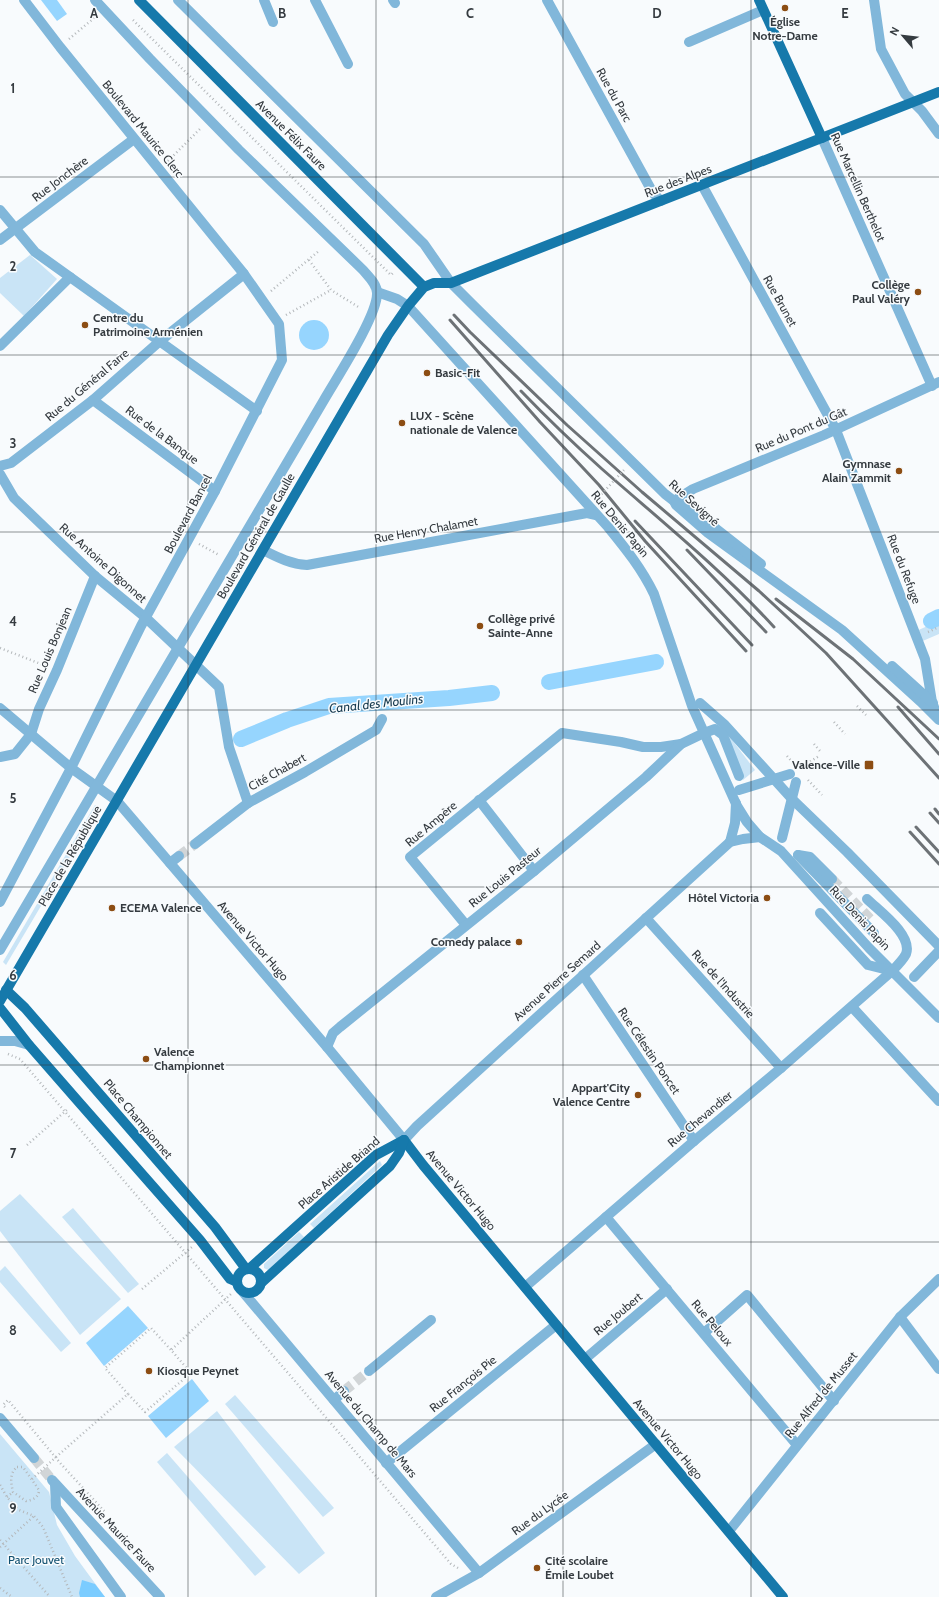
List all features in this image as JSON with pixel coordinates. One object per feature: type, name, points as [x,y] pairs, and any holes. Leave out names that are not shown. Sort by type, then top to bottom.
[{"type":"main road","name":"Avenue Félix Faure","points":[[139,0],[424,287]]},
{"type":"main road","name":"Rue Marcellin Berthelot","points":[[758,0],[822,138]]},
{"type":"main road","name":"Rue des Alpes","points":[[424,287],[434,283],[451,283],[939,92]]},
{"type":"main road","name":"Boulevard Général de Gaulle","points":[[117,801],[388,335],[408,306],[424,287]]},
{"type":"main road","name":"Place de la République","points":[[0,1001],[117,801]]},
{"type":"main road","name":"Place Championnet","points":[[6,990],[25,1008],[215,1227],[247,1269]]},
{"type":"main road","points":[[0,1008],[76,1100],[200,1240],[230,1279],[237,1282]]},
{"type":"main road","name":"Place Aristide Briand","points":[[247,1269],[376,1155],[404,1140]]},
{"type":"main road","points":[[261,1283],[258,1273],[247,1269],[239,1274],[237,1282],[239,1287],[244,1292],[252,1293],[261,1283],[390,1166],[399,1153],[404,1140]]},
{"type":"main road","name":"Avenue Victor Hugo","points":[[404,1140],[420,1162],[783,1597]]},
{"type":"street","name":"Boulevard Maurice Clerc","points":[[24,0],[60,47],[244,274]]},
{"type":"street","points":[[0,950],[366,327],[377,300],[377,292],[374,283],[363,270],[239,150],[155,64],[96,0]]},
{"type":"street","name":"Rue Sevigné","points":[[178,0],[424,244],[451,283],[664,494],[674,501],[676,505],[708,533],[850,637],[939,720]]},
{"type":"street","points":[[264,0],[274,22]]},
{"type":"street","points":[[315,0],[348,64]]},
{"type":"street","name":"Rue du Parc","points":[[547,0],[653,193],[661,201]]},
{"type":"street","points":[[874,0],[881,49],[905,94],[922,111],[939,134]]},
{"type":"street","points":[[689,42],[763,10]]},
{"type":"street","name":"Rue Marcellin Berthelot","points":[[822,138],[936,384]]},
{"type":"street","name":"Rue Jonchère","points":[[0,240],[134,139]]},
{"type":"street","name":"Rue Brunet","points":[[702,185],[836,430]]},
{"type":"street","points":[[0,210],[35,252],[257,411]]},
{"type":"street","name":"Boulevard Bancel","points":[[71,768],[146,618],[216,491],[282,360],[279,324],[244,274]]},
{"type":"street","name":"Rue du Général Farre","points":[[0,466],[11,463],[93,400],[160,341],[244,274]]},
{"type":"street","points":[[0,346],[70,277]]},
{"type":"street","points":[[377,292],[397,299],[408,306]]},
{"type":"street","name":"Rue Denis Papin","points":[[408,306],[608,527],[632,556],[654,594],[692,706],[706,732],[737,806],[747,822],[760,837],[781,851],[869,948],[939,1018]]},
{"type":"street","name":"Rue du Pont du Gât","points":[[674,501],[693,489],[836,430],[936,384]]},
{"type":"street","name":"Rue de la Banque","points":[[93,400],[216,491]]},
{"type":"street","name":"Rue du Refuge","points":[[836,430],[924,659],[932,702],[939,720]]},
{"type":"street","name":"Rue Antoine Digonnet","points":[[0,474],[14,498],[95,576],[146,618],[196,665]]},
{"type":"street","points":[[674,501],[687,506],[754,558],[844,624],[932,702],[939,711]]},
{"type":"street","name":"Rue Henry Chalamet","points":[[263,550],[286,561],[297,565],[307,566],[586,513],[596,515]]},
{"type":"street","name":"Rue Louis Bonjean","points":[[31,734],[39,709],[58,670],[95,576]]},
{"type":"street","name":"Cité Chabert","points":[[196,665],[219,687],[229,747],[248,803],[376,730],[382,719]]},
{"type":"street","points":[[700,703],[725,725],[792,799],[847,852],[939,946]]},
{"type":"street","name":"Place de la République","points":[[0,708],[71,768],[117,801]]},
{"type":"street","points":[[706,732],[715,730],[723,735],[739,776]]},
{"type":"street","name":"Rue Louis Pasteur","points":[[327,1047],[333,1033],[340,1027],[534,871],[646,777],[681,744],[706,732]]},
{"type":"street","points":[[534,871],[479,800],[562,733],[643,747],[661,747],[681,744]]},
{"type":"street","points":[[0,758],[15,754],[31,734]]},
{"type":"street","points":[[0,902],[71,768]]},
{"type":"street","points":[[739,790],[773,779],[793,778],[792,799],[782,838]]},
{"type":"street","name":"Rue Ampère","points":[[466,925],[410,857],[479,800]]},
{"type":"street","name":"Avenue Victor Hugo","points":[[117,801],[327,1047],[404,1140]]},
{"type":"street","points":[[195,844],[248,803]]},
{"type":"street","points":[[737,806],[735,823],[730,842],[760,837]]},
{"type":"street","name":"Avenue Pierre Semard","points":[[404,1140],[417,1126],[730,842]]},
{"type":"street","points":[[781,851],[810,857],[832,879]]},
{"type":"street","points":[[798,855],[874,933]]},
{"type":"street","points":[[170,863],[179,856]]},
{"type":"street","name":"Rue Chevandier","points":[[525,1287],[892,971],[906,953],[907,943],[899,930],[867,899]]},
{"type":"street","points":[[820,913],[868,965],[892,971]]},
{"type":"street","name":"Rue de l'Industrie","points":[[646,918],[781,1068]]},
{"type":"street","points":[[869,948],[874,933],[873,922]]},
{"type":"street","points":[[914,977],[939,951]]},
{"type":"street","name":"Rue Célestin Poncet","points":[[583,975],[694,1141]]},
{"type":"street","points":[[852,1007],[939,1101]]},
{"type":"street","points":[[1,1046],[15,1041],[29,1044]]},
{"type":"street","name":"Rue Peloux","points":[[606,1217],[797,1445]]},
{"type":"street","name":"Rue Alfred de Musset","points":[[728,1531],[900,1317],[939,1279]]},
{"type":"street","name":"Rue Joubert","points":[[585,1359],[667,1289]]},
{"type":"street","name":"Avenue du Champ de Mars","points":[[244,1292],[478,1573]]},
{"type":"street","points":[[704,1333],[746,1295],[834,1400]]},
{"type":"street","points":[[900,1317],[939,1368]]},
{"type":"street","points":[[369,1371],[432,1320]]},
{"type":"street","name":"Rue François Pie","points":[[386,1462],[556,1325]]},
{"type":"street","points":[[334,1400],[344,1391]]},
{"type":"street","points":[[0,1418],[34,1458]]},
{"type":"street","name":"Rue du Lycée","points":[[436,1597],[478,1573],[656,1444]]},
{"type":"street","name":"Avenue Maurice Faure","points":[[121,1597],[56,1507],[54,1482],[160,1597]]},
{"type":"path","points":[[60,47],[96,16]]},
{"type":"path","points":[[132,20],[391,275],[394,272]]},
{"type":"path","points":[[218,112],[227,103]]},
{"type":"path","points":[[159,169],[200,129]]},
{"type":"path","points":[[261,299],[320,250]]},
{"type":"path","points":[[309,260],[331,290],[360,308]]},
{"type":"path","points":[[276,320],[331,290]]},
{"type":"path","points":[[596,500],[624,470]]},
{"type":"path","points":[[190,538],[222,557]]},
{"type":"path","points":[[0,648],[58,670]]},
{"type":"path","points":[[857,706],[866,715]]},
{"type":"path","points":[[834,722],[845,734]]},
{"type":"path","points":[[814,744],[820,751]]},
{"type":"path","points":[[793,778],[819,756]]},
{"type":"path","points":[[1,1046],[20,1059],[450,1564]]},
{"type":"path","points":[[27,1145],[76,1100]]},
{"type":"path","points":[[142,1290],[200,1240]]},
{"type":"path","points":[[172,1350],[232,1293]]},
{"type":"path","points":[[151,1328],[191,1373],[145,1412],[128,1394],[105,1368],[151,1328]]},
{"type":"path","points":[[32,1479],[128,1394]]},
{"type":"path","points":[[51,1451],[61,1464]]},
{"type":"path","points":[[17,1467],[23,1467],[40,1490],[33,1499],[26,1501],[13,1492],[11,1479],[13,1471],[17,1467]]},
{"type":"path","points":[[0,1485],[7,1497],[19,1510],[34,1516],[42,1527],[72,1597]]},
{"type":"path","points":[[7,1497],[13,1492]]},
{"type":"path","points":[[0,1547],[34,1516]]},
{"type":"path","points":[[0,1540],[50,1597]]},
{"type":"path","points":[[0,1588],[12,1597]]},
{"type":"green space","points":[[30,255],[57,279],[24,316],[0,293],[0,278]]},
{"type":"green space","points":[[939,621],[939,634],[918,643],[914,632]]},
{"type":"green space","points":[[726,732],[755,770],[743,780]]},
{"type":"green space","points":[[95,805],[99,808],[6,965],[3,962]]},
{"type":"green space","points":[[380,1161],[382,1165],[314,1228],[310,1224]]},
{"type":"green space","points":[[20,1194],[121,1299],[80,1335],[0,1231],[0,1211]]},
{"type":"green space","points":[[73,1208],[139,1284],[128,1293],[62,1217]]},
{"type":"green space","points":[[299,1232],[304,1237],[270,1269],[268,1270],[264,1268],[264,1264]]},
{"type":"green space","points":[[5,1266],[71,1343],[61,1352],[0,1282],[0,1271]]},
{"type":"green space","points":[[235,1395],[334,1508],[323,1517],[225,1404]]},
{"type":"green space","points":[[217,1411],[325,1553],[299,1574],[174,1447]]},
{"type":"green space","name":"Parc Jouvet","points":[[0,1434],[49,1492],[57,1525],[75,1556],[105,1597],[0,1597]]},
{"type":"green space","points":[[167,1453],[266,1567],[255,1576],[157,1462]]},
{"type":"shaded area","points":[[41,0],[57,0],[67,14],[57,21]]},
{"type":"shaded area","points":[[314,320],[325,324],[329,335],[325,346],[314,350],[303,346],[299,335],[303,324]]},
{"type":"shaded area","points":[[128,1306],[148,1328],[104,1366],[86,1343]]},
{"type":"shaded area","points":[[192,1379],[209,1401],[166,1438],[148,1416]]},
{"type":"shaded area","points":[[82,1580],[95,1584],[105,1597],[80,1597],[79,1593]]},
{"type":"waterway","name":"Canal des Moulins","points":[[931,621],[939,617]]},
{"type":"waterway","name":"Canal des Moulins","points":[[549,682],[656,662]]},
{"type":"waterway","name":"Canal des Moulins","points":[[241,739],[287,720],[329,706],[449,698],[492,693]]},
{"type":"tunnel","points":[[179,856],[195,844]]},
{"type":"tunnel","points":[[832,879],[873,922]]},
{"type":"tunnel","points":[[344,1391],[369,1371]]},
{"type":"tunnel","points":[[34,1458],[52,1480]]},
{"type":"railway","points":[[454,315],[567,425],[642,492],[759,591],[826,653],[939,778]]},
{"type":"railway","points":[[450,320],[540,422],[599,485],[645,541],[746,651]]},
{"type":"railway","points":[[521,391],[592,460],[712,565],[774,627]]},
{"type":"railway","points":[[635,521],[752,645]]},
{"type":"railway","points":[[687,550],[766,632]]},
{"type":"railway","points":[[776,599],[853,659],[939,739]]},
{"type":"railway","points":[[898,707],[939,754]]},
{"type":"railway","points":[[935,809],[939,814]]},
{"type":"railway","points":[[930,813],[939,823]]},
{"type":"railway","points":[[916,827],[939,852]]},
{"type":"railway","points":[[910,832],[939,864]]},
{"type":"place","name":"Église Notre-Dame","points":[[785,8]]},
{"type":"place","name":"Collège Paul Valéry","points":[[918,292]]},
{"type":"place","name":"Centre du Patrimoine Arménien","points":[[85,325]]},
{"type":"place","name":"Basic-Fit","points":[[427,373]]},
{"type":"place","name":"LUX - Scène nationale de Valence","points":[[402,423]]},
{"type":"place","name":"Gymnase Alain Zammit","points":[[899,471]]},
{"type":"place","name":"Collège privé Sainte-Anne","points":[[480,626]]},
{"type":"place","name":"Valence-Ville","points":[[869,765]]},
{"type":"place","name":"Hôtel Victoria","points":[[767,898]]},
{"type":"place","name":"ECEMA Valence","points":[[112,908]]},
{"type":"place","name":"Comedy palace","points":[[519,942]]},
{"type":"place","name":"Valence Championnet","points":[[146,1059]]},
{"type":"place","name":"Appart'City Valence Centre","points":[[638,1095]]},
{"type":"place","name":"Kiosque Peynet","points":[[149,1371]]},
{"type":"place","name":"Cité scolaire Émile Loubet","points":[[537,1568]]}]
